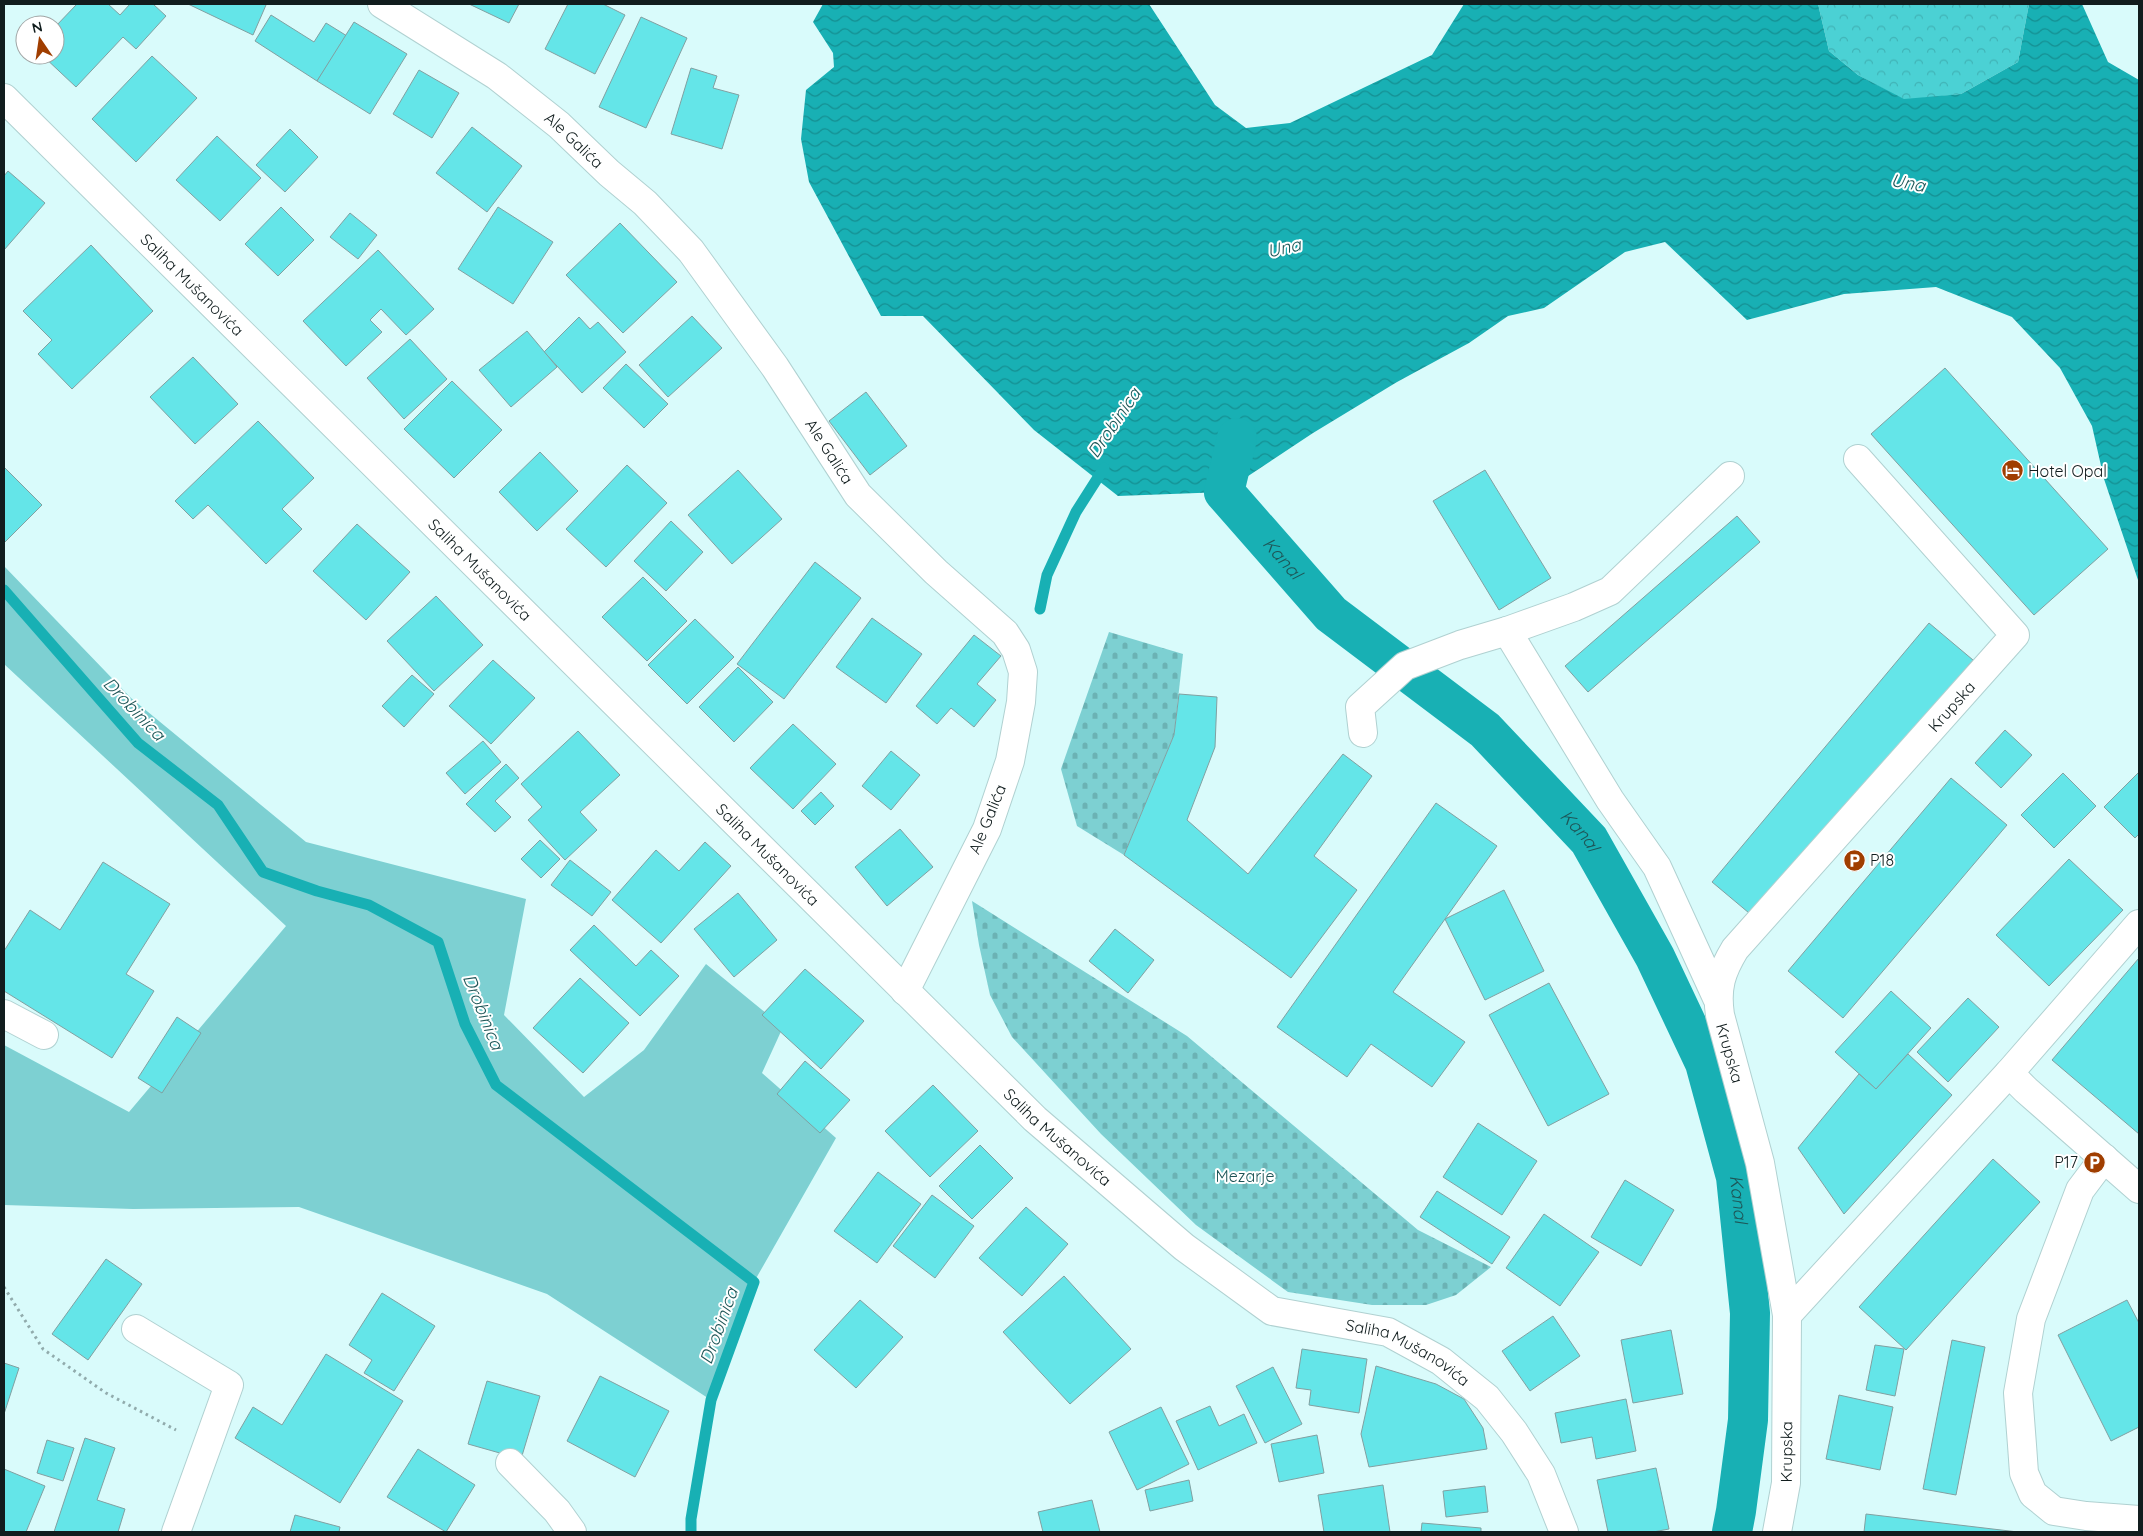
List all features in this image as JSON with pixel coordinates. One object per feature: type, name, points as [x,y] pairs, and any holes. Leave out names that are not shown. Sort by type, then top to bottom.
[{"type":"street","name":"Ale Galića","points":[[382,4],[497,76],[558,125],[609,174],[645,203],[691,251],[775,367],[858,495],[936,572],[1005,633],[1016,650],[1023,672],[1021,702],[1010,761],[987,829],[905,991]]},
{"type":"street","name":"Saliha Mušanovića","points":[[4,98],[1034,1119],[1184,1247],[1272,1311],[1388,1332],[1441,1361],[1487,1398],[1514,1432],[1540,1474],[1564,1532]]},
{"type":"street","name":"Krupska","points":[[1777,1532],[1786,1483],[1787,1315],[1760,1163],[1720,1015],[1717,998],[1723,969],[1735,949],[2015,635],[1858,458]]},
{"type":"street","points":[[1361,720],[1405,666],[1460,645],[1507,631],[1574,607],[1610,591],[1730,476]]},
{"type":"street","points":[[1507,631],[1610,800],[1657,867],[1717,998]]},
{"type":"street","points":[[1787,1315],[2009,1073],[2139,924]]},
{"type":"street","points":[[4,1014],[44,1035]]},
{"type":"street","points":[[2009,1073],[2139,1189]]},
{"type":"street","points":[[2104,1158],[2080,1190],[2031,1319],[2018,1393],[2024,1472],[2033,1494],[2054,1511],[2086,1516],[2139,1520]]},
{"type":"street","points":[[136,1329],[229,1385],[176,1532]]},
{"type":"street","points":[[510,1463],[557,1511],[572,1532]]},
{"type":"path","points":[[4,1287],[43,1350],[106,1393],[208,1446]]},
{"type":"green space","points":[[1818,4],[2029,4],[2018,62],[1961,94],[1904,100],[1858,75],[1829,51]]},
{"type":"green space","points":[[4,566],[131,698],[306,842],[526,899],[504,1015],[584,1097],[644,1050],[706,964],[783,1027],[762,1073],[836,1138],[754,1282],[711,1400],[547,1294],[299,1207],[133,1209],[4,1205],[4,1045],[129,1112],[286,926],[4,664]]},
{"type":"green space","points":[[1109,632],[1183,654],[1174,735],[1124,855],[1077,826],[1061,769]]},
{"type":"green space","name":"Mezarje","points":[[972,901],[1187,1036],[1418,1230],[1491,1267],[1456,1295],[1426,1305],[1372,1305],[1288,1292],[1196,1225],[1101,1134],[1012,1037],[990,995]]},
{"type":"water","name":"Una","points":[[823,4],[1149,4],[1215,105],[1246,128],[1290,123],[1432,55],[1464,4],[1818,4],[1829,51],[1858,75],[1904,99],[1961,94],[2018,62],[2029,4],[2082,4],[2108,62],[2139,80],[2139,583],[2104,479],[2092,426],[2060,368],[2012,317],[1936,287],[1844,294],[1747,320],[1665,242],[1625,252],[1544,308],[1508,316],[1469,343],[1397,382],[1313,433],[1224,492],[1118,496],[1034,430],[923,316],[881,316],[809,182],[801,139],[806,90],[834,67],[833,53],[813,22]]},
{"type":"building","points":[[77,4],[108,4],[120,15],[130,4],[153,4],[166,16],[136,49],[123,37],[76,87],[53,65],[65,65],[65,17]]},
{"type":"building","points":[[188,4],[264,4],[266,5],[253,35]]},
{"type":"building","points":[[469,4],[519,4],[509,23]]},
{"type":"building","points":[[568,4],[603,4],[625,15],[595,74],[545,49]]},
{"type":"building","points":[[271,15],[314,42],[326,23],[347,36],[317,81],[255,41]]},
{"type":"building","points":[[641,17],[687,38],[646,128],[599,107]]},
{"type":"building","points":[[354,22],[407,54],[370,114],[317,81]]},
{"type":"building","points":[[152,56],[197,98],[136,162],[92,119]]},
{"type":"building","points":[[691,68],[717,76],[713,88],[739,95],[722,149],[671,134]]},
{"type":"building","points":[[419,70],[459,93],[432,138],[393,114]]},
{"type":"building","points":[[472,127],[522,166],[487,212],[436,173]]},
{"type":"building","points":[[290,129],[318,157],[285,192],[256,165]]},
{"type":"building","points":[[217,136],[261,178],[220,221],[176,180]]},
{"type":"building","points":[[8,171],[45,203],[4,250],[4,176]]},
{"type":"building","points":[[281,207],[314,240],[278,276],[245,244]]},
{"type":"building","points":[[498,207],[553,242],[513,304],[458,269]]},
{"type":"building","points":[[350,213],[377,235],[358,259],[330,237]]},
{"type":"building","points":[[620,223],[677,282],[623,333],[566,275]]},
{"type":"building","points":[[91,245],[153,311],[72,389],[38,354],[52,340],[23,311]]},
{"type":"building","points":[[378,250],[434,309],[406,335],[381,309],[370,320],[382,332],[346,366],[303,321]]},
{"type":"building","points":[[692,316],[722,348],[668,397],[639,365]]},
{"type":"building","points":[[579,317],[590,329],[598,322],[626,352],[582,393],[544,352]]},
{"type":"building","points":[[527,331],[557,367],[511,407],[479,370]]},
{"type":"building","points":[[410,339],[447,379],[404,419],[367,378]]},
{"type":"building","points":[[193,357],[238,404],[195,444],[150,397]]},
{"type":"building","points":[[626,364],[668,404],[644,428],[603,388]]},
{"type":"building","name":"Hotel Opal","points":[[1945,368],[2108,549],[2034,615],[1871,434]]},
{"type":"building","points":[[452,381],[502,430],[454,478],[404,429]]},
{"type":"building","points":[[866,392],[907,446],[870,475],[829,421]]},
{"type":"building","points":[[258,421],[314,478],[282,509],[302,529],[266,564],[208,505],[193,519],[175,501]]},
{"type":"building","points":[[540,452],[578,491],[537,531],[499,492]]},
{"type":"building","points":[[627,465],[667,503],[606,567],[566,529]]},
{"type":"building","points":[[4,467],[42,505],[4,543]]},
{"type":"building","points":[[738,470],[782,519],[732,564],[688,515]]},
{"type":"building","points":[[1485,470],[1551,578],[1499,610],[1433,501]]},
{"type":"building","points":[[1737,516],[1760,542],[1588,692],[1565,666]]},
{"type":"building","points":[[671,521],[703,552],[666,591],[634,561]]},
{"type":"building","points":[[357,524],[410,572],[366,620],[313,571]]},
{"type":"building","points":[[815,562],[861,598],[784,699],[737,664]]},
{"type":"building","points":[[643,577],[687,621],[647,661],[602,617]]},
{"type":"building","points":[[436,596],[483,645],[434,691],[387,641]]},
{"type":"building","points":[[872,618],[922,654],[886,703],[836,667]]},
{"type":"building","points":[[695,619],[734,657],[687,704],[648,665]]},
{"type":"building","points":[[1929,623],[1973,660],[1755,918],[1712,882]]},
{"type":"building","points":[[974,635],[1001,656],[977,684],[996,700],[974,727],[951,708],[937,724],[916,706]]},
{"type":"building","points":[[493,660],[535,698],[491,744],[449,706]]},
{"type":"building","points":[[738,667],[773,702],[734,742],[699,707]]},
{"type":"building","points":[[412,675],[434,694],[404,727],[382,706]]},
{"type":"building","points":[[1179,694],[1217,697],[1215,747],[1187,820],[1248,874],[1343,754],[1372,776],[1314,856],[1357,890],[1291,978],[1124,855],[1174,735]]},
{"type":"building","points":[[793,724],[836,764],[793,809],[750,768]]},
{"type":"building","points":[[2005,730],[2032,755],[2001,788],[1975,763]]},
{"type":"building","points":[[578,731],[620,775],[580,812],[597,830],[565,860],[528,820],[542,807],[521,784]]},
{"type":"building","points":[[483,741],[501,762],[465,794],[446,773]]},
{"type":"building","points":[[891,751],[920,775],[891,810],[862,786]]},
{"type":"building","points":[[506,764],[519,778],[495,801],[511,817],[495,832],[466,804]]},
{"type":"building","points":[[2139,772],[2139,834],[2135,838],[2104,807]]},
{"type":"building","points":[[2063,773],[2096,806],[2054,848],[2021,815]]},
{"type":"building","points":[[1951,778],[2007,825],[1843,1018],[1788,971]]},
{"type":"building","points":[[821,792],[834,806],[815,825],[801,811]]},
{"type":"building","points":[[1436,803],[1497,846],[1393,992],[1465,1042],[1432,1087],[1371,1044],[1347,1077],[1277,1027]]},
{"type":"building","points":[[900,829],[933,867],[887,906],[855,867]]},
{"type":"building","points":[[540,840],[560,859],[541,878],[521,859]]},
{"type":"building","points":[[705,842],[731,866],[661,943],[612,900],[656,850],[679,871]]},
{"type":"building","points":[[2069,859],[2123,910],[2049,986],[1996,935]]},
{"type":"building","points":[[570,860],[611,892],[592,916],[551,885]]},
{"type":"building","points":[[103,862],[170,904],[126,974],[154,991],[112,1058],[4,991],[4,951],[30,910],[60,930]]},
{"type":"building","points":[[1504,890],[1544,971],[1485,1000],[1445,919]]},
{"type":"building","points":[[738,893],[777,940],[734,977],[694,929]]},
{"type":"building","points":[[594,925],[636,966],[651,950],[679,976],[640,1016],[570,950]]},
{"type":"building","points":[[1115,929],[1154,960],[1128,993],[1089,961]]},
{"type":"building","points":[[2139,958],[2139,1134],[2052,1060]]},
{"type":"building","points":[[805,969],[864,1021],[821,1069],[762,1015]]},
{"type":"building","points":[[580,978],[629,1023],[583,1073],[533,1028]]},
{"type":"building","points":[[1549,983],[1609,1094],[1548,1126],[1489,1015]]},
{"type":"building","points":[[1891,991],[1931,1028],[1876,1089],[1835,1052]]},
{"type":"building","points":[[1968,998],[1999,1027],[1948,1082],[1917,1052]]},
{"type":"building","points":[[177,1017],[201,1033],[162,1093],[138,1078]]},
{"type":"building","points":[[1908,1054],[1952,1095],[1844,1214],[1798,1148],[1859,1074],[1876,1089]]},
{"type":"building","points":[[805,1061],[850,1100],[820,1133],[777,1094]]},
{"type":"building","points":[[933,1085],[978,1131],[930,1177],[885,1131]]},
{"type":"building","points":[[1478,1123],[1537,1161],[1502,1215],[1443,1177]]},
{"type":"building","points":[[980,1145],[1013,1178],[972,1219],[939,1186]]},
{"type":"building","points":[[1993,1159],[2040,1202],[1906,1350],[1859,1307]]},
{"type":"building","points":[[878,1172],[921,1204],[877,1263],[834,1231]]},
{"type":"building","points":[[1625,1180],[1674,1210],[1641,1266],[1591,1237]]},
{"type":"building","points":[[1437,1191],[1510,1237],[1492,1264],[1420,1217]]},
{"type":"building","points":[[932,1195],[974,1226],[935,1278],[893,1246]]},
{"type":"building","points":[[1026,1207],[1068,1244],[1022,1296],[979,1258]]},
{"type":"building","points":[[1544,1214],[1599,1252],[1560,1306],[1506,1268]]},
{"type":"building","points":[[106,1259],[142,1284],[88,1360],[52,1334]]},
{"type":"building","points":[[1064,1276],[1131,1349],[1070,1404],[1003,1332]]},
{"type":"building","points":[[382,1293],[435,1326],[394,1391],[364,1373],[372,1360],[349,1345]]},
{"type":"building","points":[[860,1300],[903,1337],[856,1388],[814,1350]]},
{"type":"building","points":[[2127,1300],[2139,1323],[2139,1427],[2111,1441],[2058,1335]]},
{"type":"building","points":[[1553,1316],[1580,1356],[1530,1391],[1502,1351]]},
{"type":"building","points":[[1671,1330],[1683,1394],[1633,1403],[1621,1340]]},
{"type":"building","points":[[1952,1340],[1985,1347],[1956,1495],[1923,1489]]},
{"type":"building","points":[[1875,1345],[1904,1349],[1895,1396],[1866,1390]]},
{"type":"building","points":[[1302,1349],[1367,1359],[1359,1413],[1309,1405],[1311,1390],[1296,1388]]},
{"type":"building","points":[[326,1354],[403,1401],[340,1503],[235,1438],[253,1407],[282,1425]]},
{"type":"building","points":[[4,1363],[19,1368],[4,1414]]},
{"type":"building","points":[[1376,1366],[1436,1384],[1464,1399],[1483,1428],[1487,1449],[1369,1467],[1361,1434]]},
{"type":"building","points":[[1273,1367],[1302,1424],[1265,1443],[1236,1386]]},
{"type":"building","points":[[600,1376],[669,1411],[635,1477],[567,1441]]},
{"type":"building","points":[[487,1381],[540,1396],[521,1459],[468,1444]]},
{"type":"building","points":[[1839,1395],[1893,1407],[1880,1470],[1826,1459]]},
{"type":"building","points":[[1626,1399],[1636,1451],[1596,1459],[1592,1437],[1561,1443],[1555,1413]]},
{"type":"building","points":[[1210,1406],[1219,1426],[1244,1414],[1257,1443],[1198,1470],[1176,1421]]},
{"type":"building","points":[[1161,1407],[1189,1464],[1137,1490],[1109,1432]]},
{"type":"building","points":[[1317,1435],[1324,1473],[1279,1482],[1271,1444]]},
{"type":"building","points":[[85,1438],[115,1448],[97,1500],[125,1509],[118,1532],[54,1532]]},
{"type":"building","points":[[47,1440],[74,1448],[63,1481],[37,1473]]},
{"type":"building","points":[[418,1449],[475,1485],[446,1532],[387,1497]]},
{"type":"building","points":[[1656,1468],[1669,1529],[1653,1532],[1608,1532],[1597,1480]]},
{"type":"building","points":[[4,1469],[45,1486],[26,1532],[4,1532]]},
{"type":"building","points":[[1189,1480],[1193,1501],[1150,1511],[1145,1490]]},
{"type":"building","points":[[1383,1485],[1390,1532],[1324,1532],[1318,1495]]},
{"type":"building","points":[[1485,1486],[1488,1512],[1446,1517],[1443,1491]]},
{"type":"building","points":[[1092,1500],[1100,1532],[1043,1532],[1038,1512]]},
{"type":"building","points":[[1866,1514],[2018,1532],[1864,1532]]},
{"type":"building","points":[[295,1515],[340,1527],[339,1532],[290,1532]]},
{"type":"building","points":[[1422,1523],[1481,1528],[1481,1532],[1421,1532]]},
{"type":"waterway","name":"Kanal","points":[[1237,438],[1224,492],[1331,614],[1485,730],[1589,840],[1655,957],[1705,1063],[1736,1177],[1750,1313],[1748,1420],[1732,1532]]},
{"type":"waterway","name":"Drobinica","points":[[1040,609],[1047,575],[1076,512],[1104,468]]},
{"type":"waterway","name":"Drobinica","points":[[4,590],[138,743],[218,805],[263,872],[317,891],[369,905],[438,942],[465,1024],[496,1085],[754,1282],[711,1400],[691,1519],[691,1532]]},
{"type":"place","name":"Hotel Opal","points":[[2012,471]]},
{"type":"place","name":"P18","points":[[1854,860]]},
{"type":"place","name":"P17","points":[[2094,1162]]}]
